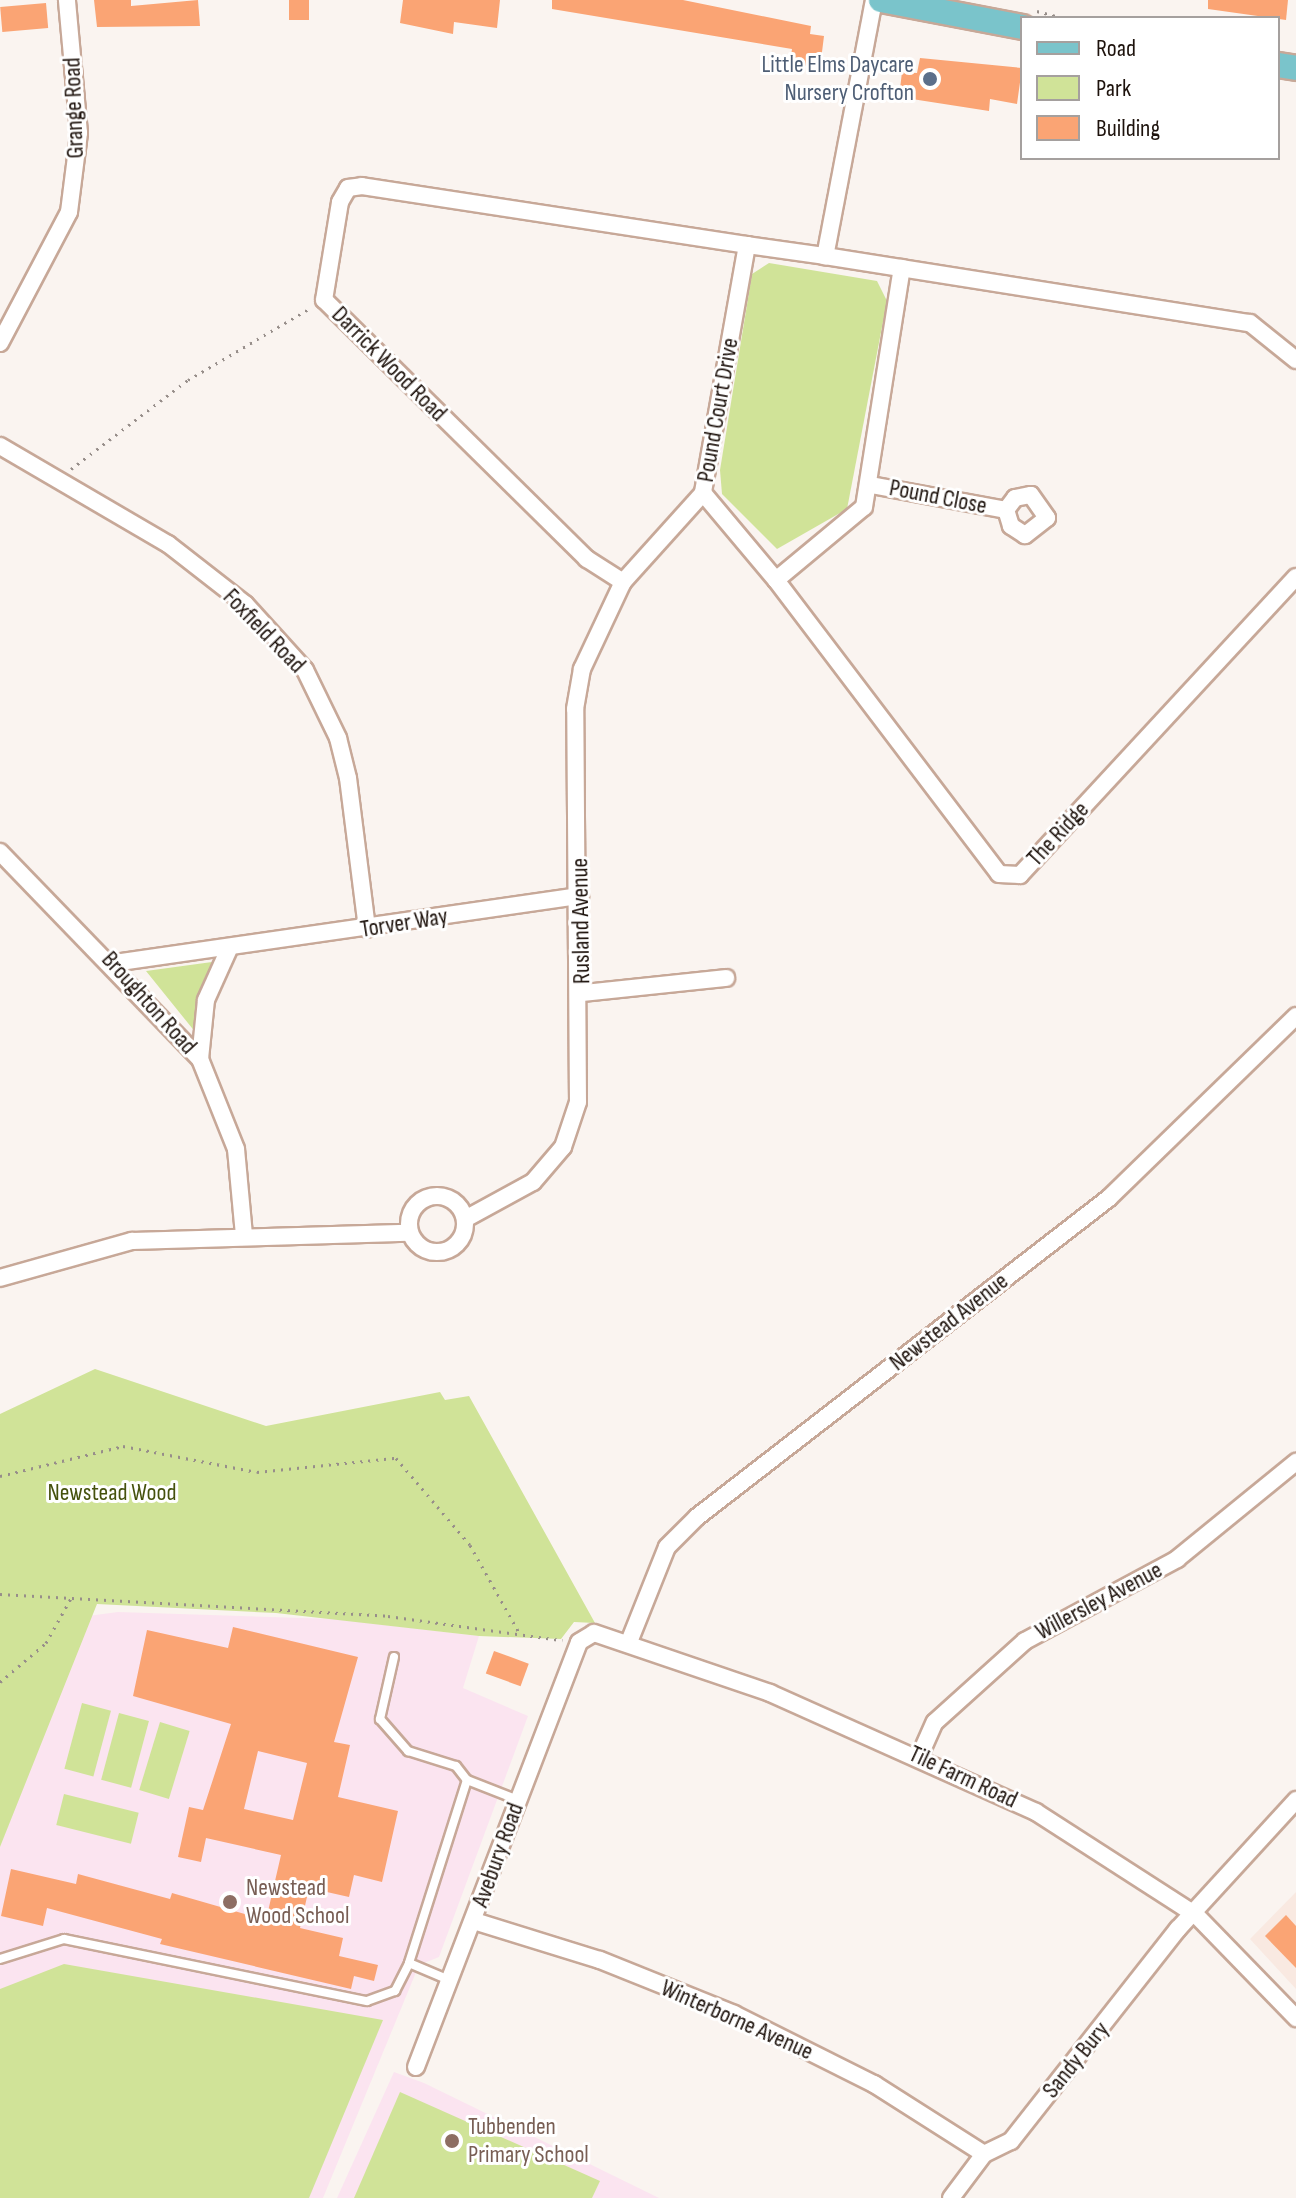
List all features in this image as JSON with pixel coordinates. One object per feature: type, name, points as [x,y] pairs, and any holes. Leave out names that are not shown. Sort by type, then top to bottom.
[{"type":"main road","points":[[881,0],[1020,27]]},
{"type":"street","name":"Grange Road","points":[[0,343],[69,212],[79,133],[67,0]]},
{"type":"street","points":[[825,256],[874,0]]},
{"type":"street","name":"Darrick Wood Road","points":[[623,582],[587,559],[324,300],[340,202],[348,188],[362,186],[747,245]]},
{"type":"street","points":[[747,245],[1250,323],[1296,360]]},
{"type":"street","name":"Pound Court Drive","points":[[747,245],[703,493],[776,580]]},
{"type":"street","points":[[776,580],[850,524],[871,485],[902,268]]},
{"type":"street","name":"Foxfield Road","points":[[0,446],[168,544],[245,604],[305,670],[342,751],[367,929]]},
{"type":"street","name":"Pound Close","points":[[871,485],[1006,510]]},
{"type":"street","name":"Rusland Avenue","points":[[408,1233],[420,1247],[439,1252],[455,1246],[467,1218],[533,1182],[563,1147],[578,1102],[583,993],[575,709],[582,669],[623,582],[703,493]]},
{"type":"street","name":"The Ridge","points":[[776,580],[999,874],[1020,875],[1296,577]]},
{"type":"street","name":"Broughton Road","points":[[0,852],[114,963],[200,1059],[236,1149],[244,1236]]},
{"type":"street","name":"Torver Way","points":[[114,963],[228,951],[580,896]]},
{"type":"street","points":[[200,1059],[206,1000],[228,951]]},
{"type":"street","points":[[583,993],[726,978]]},
{"type":"street","name":"Newstead Avenue","points":[[629,1642],[667,1547],[697,1517],[1109,1198],[1296,1016]]},
{"type":"street","points":[[0,1278],[132,1241],[408,1233],[422,1201],[440,1196],[467,1218]]},
{"type":"street","name":"Willersley Avenue","points":[[920,1755],[935,1722],[1025,1641],[1177,1559],[1296,1462]]},
{"type":"street","name":"Tile Farm Road","points":[[579,1642],[594,1633],[629,1642],[920,1755],[1036,1812],[1196,1915],[1296,2018]]},
{"type":"street","name":"Avebury Road","points":[[416,2067],[579,1642]]},
{"type":"street","name":"Sandy Bury","points":[[951,2198],[984,2154],[1011,2141],[1196,1915],[1296,1800]]},
{"type":"street","name":"Winterborne Avenue","points":[[474,1921],[600,1960],[734,2014],[874,2084],[984,2154]]},
{"type":"lane","points":[[394,1657],[380,1719],[408,1751],[456,1766],[467,1780],[519,1801]]},
{"type":"lane","points":[[0,1959],[64,1939],[367,2001],[395,1991],[409,1963],[467,1780]]},
{"type":"lane","points":[[409,1963],[449,1980]]},
{"type":"path","points":[[59,478],[188,380],[324,300]]},
{"type":"path","points":[[0,1476],[123,1446],[257,1472],[396,1458],[470,1545],[520,1634]]},
{"type":"path","points":[[0,1594],[388,1616],[579,1642]]},
{"type":"path","points":[[0,1682],[46,1643],[71,1597]]},
{"type":"shaded area","name":"Newstead Wood School","points":[[118,1612],[334,1619],[479,1636],[463,1688],[528,1716],[439,1957],[419,1965],[323,2198],[0,2198],[0,1847],[88,1616]]},
{"type":"shaded area","points":[[1296,1892],[1296,1989],[1250,1939]]},
{"type":"shaded area","name":"Tubbenden Primary School","points":[[394,2072],[424,2083],[659,2198],[337,2198]]},
{"type":"green space","points":[[769,263],[877,281],[887,301],[847,509],[777,549],[722,494],[720,470],[752,274]]},
{"type":"green space","points":[[212,962],[199,997],[196,1033],[146,971]]},
{"type":"green space","name":"Newstead Wood","points":[[95,1369],[266,1426],[440,1392],[445,1400],[469,1396],[595,1623],[574,1622],[561,1639],[479,1636],[276,1613],[97,1604],[0,1847],[0,1414]]},
{"type":"green space","points":[[82,1703],[111,1711],[93,1776],[64,1769]]},
{"type":"green space","points":[[119,1713],[149,1721],[131,1788],[101,1780]]},
{"type":"green space","points":[[160,1722],[190,1731],[169,1799],[139,1790]]},
{"type":"green space","points":[[64,1794],[139,1813],[131,1844],[56,1825]]},
{"type":"green space","points":[[64,1964],[383,2020],[309,2198],[0,2198],[0,1989]]},
{"type":"green space","name":"Tubbenden Primary School","points":[[400,2092],[600,2181],[592,2198],[354,2198]]},
{"type":"building","points":[[94,0],[131,0],[131,6],[198,0],[200,26],[97,27]]},
{"type":"building","points":[[289,0],[309,0],[309,20],[289,20]]},
{"type":"building","points":[[403,0],[500,0],[497,28],[454,22],[453,34],[400,23]]},
{"type":"building","points":[[552,0],[683,0],[811,26],[810,34],[824,36],[821,60],[815,67],[790,63],[792,49],[552,9]]},
{"type":"building","points":[[1208,0],[1288,0],[1286,20],[1280,19],[1280,16],[1208,9]]},
{"type":"building","points":[[46,3],[48,28],[2,32],[0,7]]},
{"type":"building","points":[[920,58],[1020,68],[1017,104],[990,99],[989,111],[899,97],[902,72],[917,73]]},
{"type":"building","points":[[233,1627],[358,1657],[334,1742],[350,1745],[338,1797],[398,1811],[382,1882],[354,1875],[349,1897],[309,1888],[300,1928],[343,1938],[339,1956],[378,1965],[374,1981],[354,1976],[351,1989],[160,1944],[162,1939],[47,1908],[43,1926],[1,1916],[11,1869],[76,1884],[78,1874],[170,1899],[172,1893],[266,1920],[281,1855],[206,1838],[201,1862],[178,1857],[189,1807],[203,1810],[231,1724],[133,1696],[147,1630],[228,1648]],"holes":[[[258,1751],[307,1763],[293,1820],[244,1809]]]},
{"type":"building","points":[[494,1651],[529,1664],[521,1686],[486,1674]]},
{"type":"building","points":[[1286,1915],[1296,1926],[1296,1968],[1265,1936]]},
{"type":"place","name":"Little Elms Daycare Nursery Crofton","points":[[930,79]]},
{"type":"place","name":"Newstead Wood School","points":[[230,1902]]},
{"type":"place","name":"Tubbenden Primary School","points":[[452,2141]]}]
